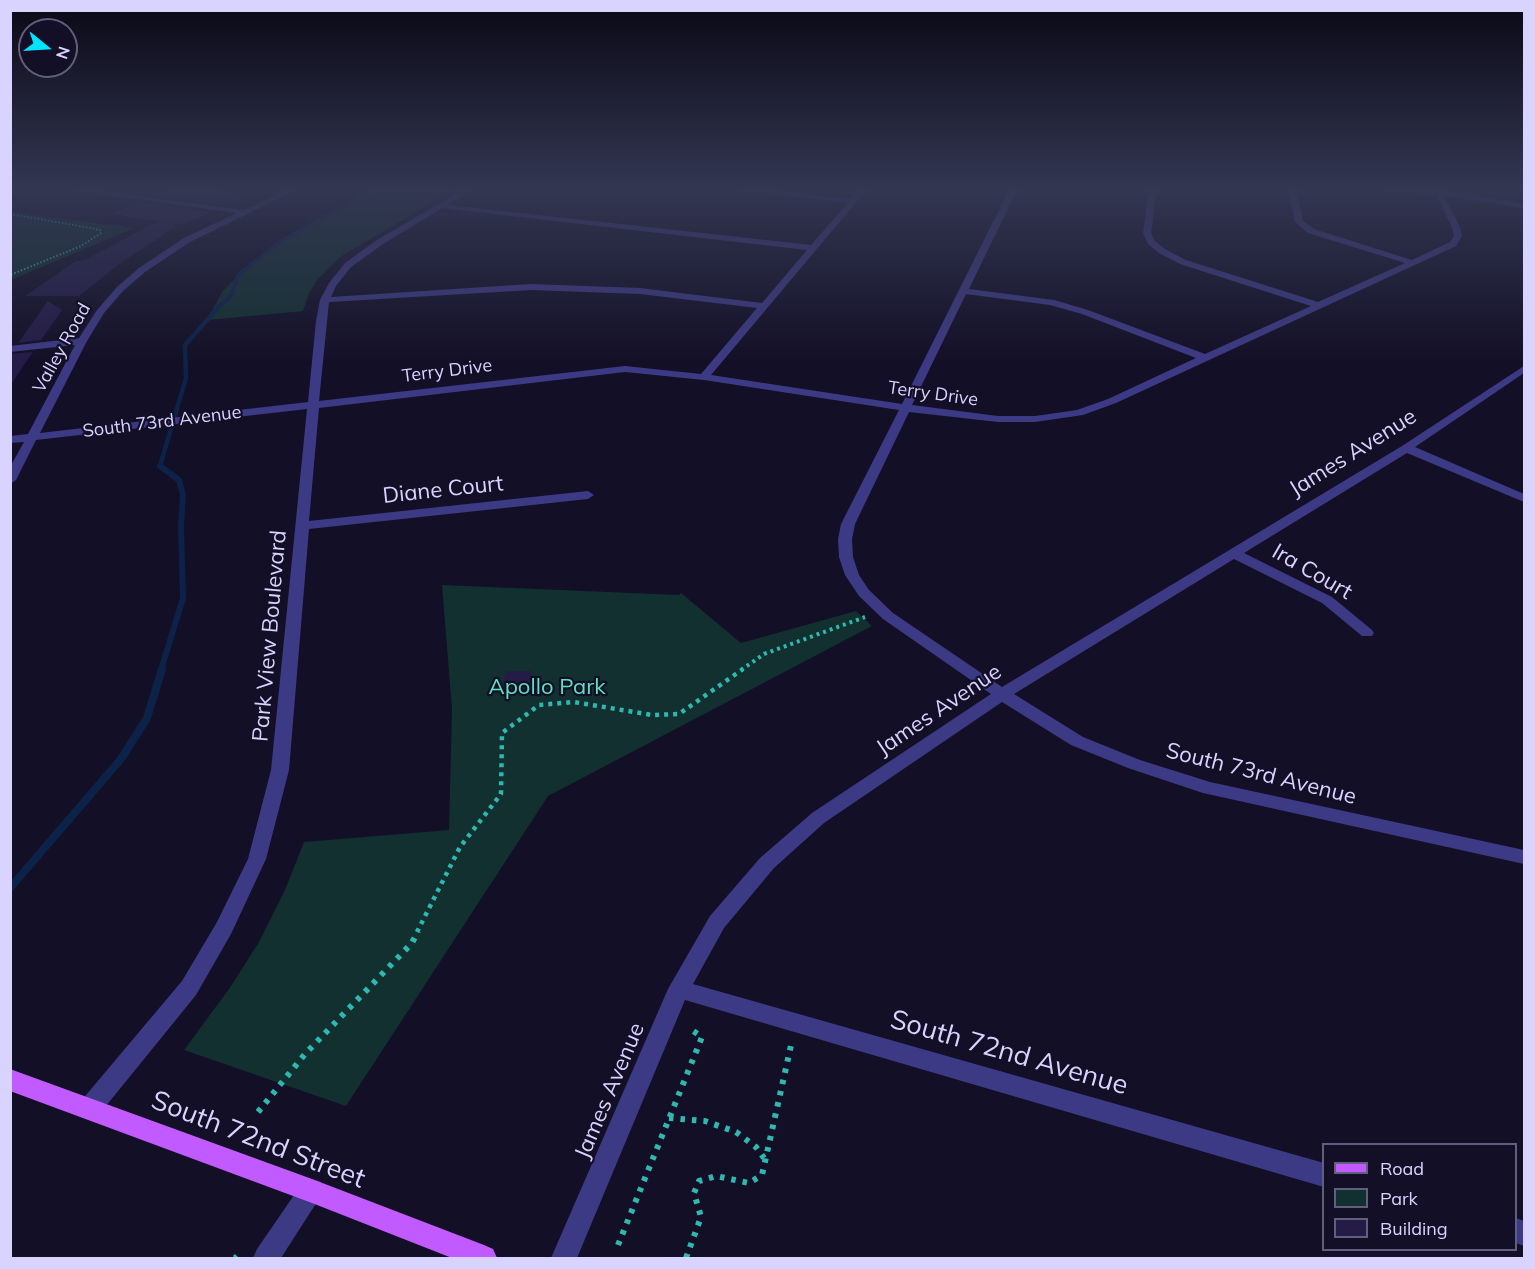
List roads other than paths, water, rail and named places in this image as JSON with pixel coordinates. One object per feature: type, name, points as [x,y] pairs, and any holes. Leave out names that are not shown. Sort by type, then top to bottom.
[{"type":"main road","name":"South 72nd Street","points":[[10,1080],[312,1191],[484,1258]]},
{"type":"street","name":"Valley Road","points":[[10,480],[82,341],[107,303],[142,270],[176,247]]},
{"type":"street","name":"Park View Boulevard","points":[[89,1109],[189,987],[224,928],[257,859],[280,770],[321,321],[325,300],[332,285],[348,265],[373,247]]},
{"type":"street","points":[[806,247],[813,248]]},
{"type":"street","name":"South 73rd Avenue","points":[[985,247],[851,518],[845,539],[849,567],[857,584],[879,609],[1002,694],[1077,741],[1134,764],[1209,788],[1524,857]]},
{"type":"street","points":[[1159,247],[1183,262],[1320,306]]},
{"type":"street","points":[[1361,247],[1415,263]]},
{"type":"street","name":"Terry Drive","points":[[313,404],[625,369],[704,376],[907,408],[998,419],[1035,419],[1078,413],[1112,401],[1447,247]]},
{"type":"street","points":[[704,376],[813,248]]},
{"type":"street","points":[[325,300],[415,292],[531,287],[640,291],[763,306]]},
{"type":"street","points":[[963,291],[1051,302],[1085,312],[1205,358]]},
{"type":"street","points":[[10,349],[82,341]]},
{"type":"street","name":"James Avenue","points":[[564,1258],[678,988],[717,922],[767,863],[818,818],[1002,694],[1406,448],[1524,369]]},
{"type":"street","name":"South 73rd Avenue","points":[[10,440],[313,404]]},
{"type":"street","points":[[1406,448],[1524,498]]},
{"type":"street","name":"Diane Court","points":[[302,526],[588,495]]},
{"type":"street","name":"Ira Court","points":[[1232,552],[1327,600],[1367,633]]},
{"type":"street","name":"South 72nd Avenue","points":[[678,988],[1322,1175]]},
{"type":"street","points":[[266,1258],[312,1191]]},
{"type":"waterway","points":[[215,310],[231,296],[238,275],[273,247]]},
{"type":"waterway","points":[[160,466],[186,378],[185,345],[217,309]]},
{"type":"waterway","points":[[160,466],[179,480],[183,495],[181,526],[183,598],[161,670]]},
{"type":"waterway","points":[[10,888],[121,759],[147,718],[162,669]]},
{"type":"park label","name":"Apollo Park","points":[[547,687]]}]
